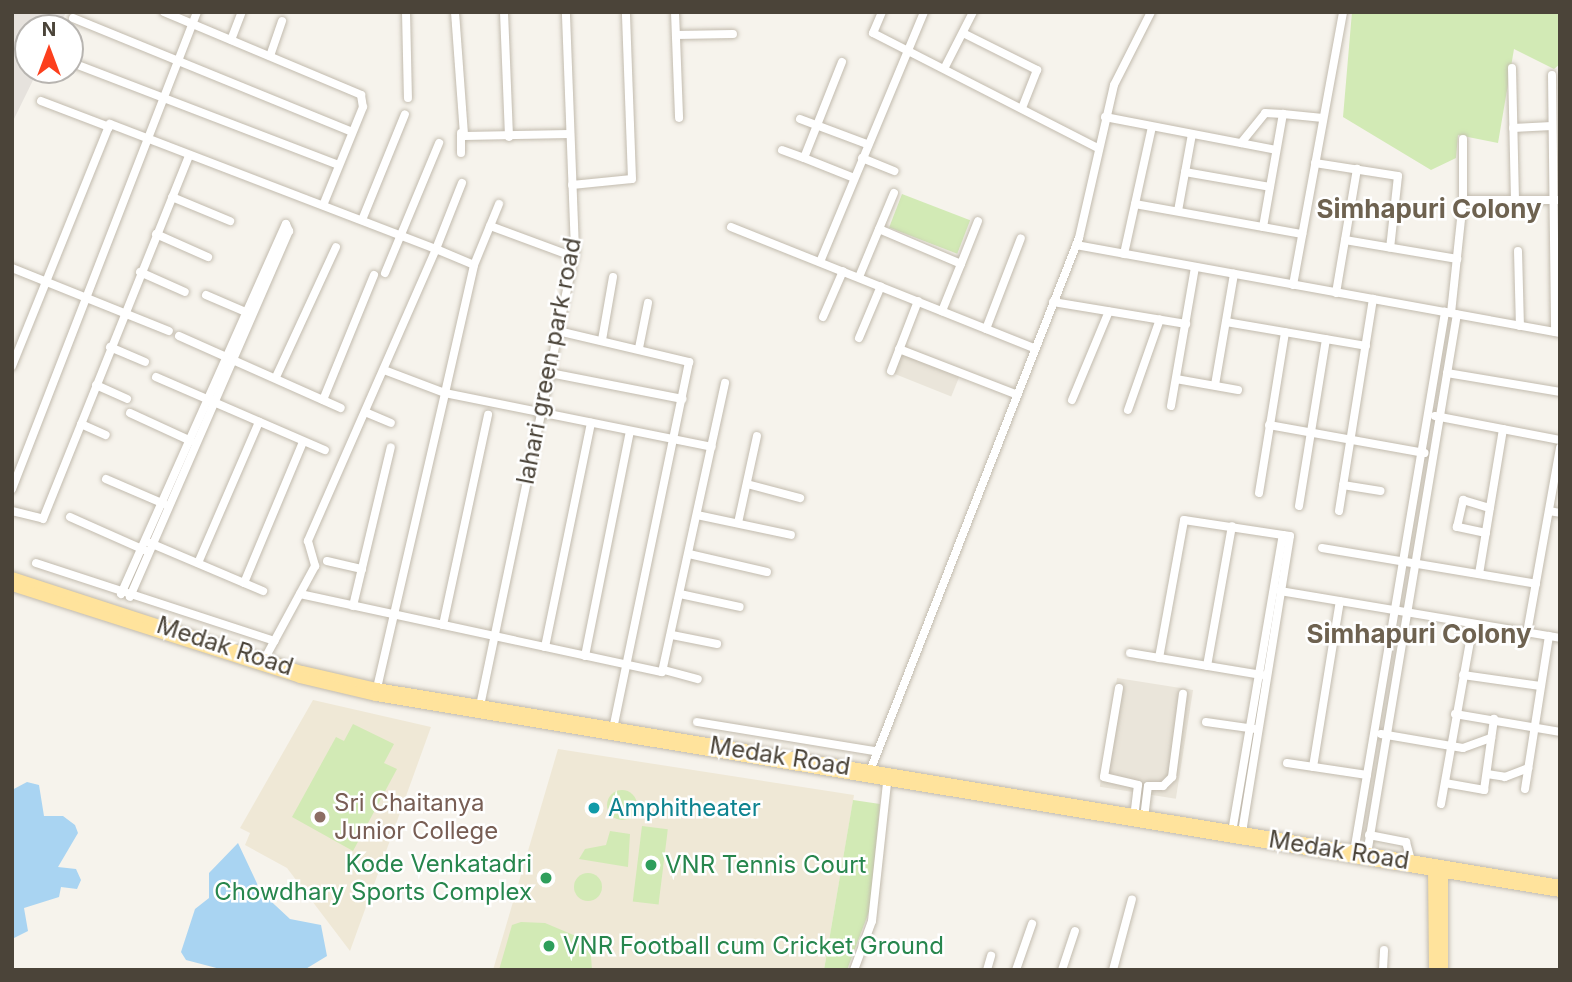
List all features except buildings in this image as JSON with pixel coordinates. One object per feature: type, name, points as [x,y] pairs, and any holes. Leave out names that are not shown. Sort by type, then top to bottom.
[{"type":"main road","name":"Medak Road","points":[[12,578],[265,659],[377,688],[870,771],[1018,801],[1560,892]]},
{"type":"main road","name":"Medak Road","points":[[12,586],[341,688],[887,784],[1139,817],[1367,854],[1438,870],[1560,885]]},
{"type":"main road","points":[[1434,970],[1438,870]]},
{"type":"main road","points":[[1438,870],[1443,970]]},
{"type":"street","points":[[164,12],[361,95],[352,132],[324,203]]},
{"type":"street","points":[[12,489],[197,12]]},
{"type":"street","points":[[231,40],[242,12]]},
{"type":"street","points":[[405,12],[408,98]]},
{"type":"street","points":[[454,12],[461,153]]},
{"type":"street","points":[[504,12],[509,136]]},
{"type":"street","name":"lahari green park road","points":[[480,706],[574,257],[566,12]]},
{"type":"street","points":[[572,185],[632,180],[626,12]]},
{"type":"street","points":[[675,12],[679,118]]},
{"type":"street","points":[[882,12],[873,33],[945,67],[1098,148]]},
{"type":"street","points":[[820,262],[906,49],[924,12]]},
{"type":"street","points":[[945,67],[973,12]]},
{"type":"street","points":[[870,771],[875,751],[1076,245],[1114,85],[1151,12]]},
{"type":"street","points":[[1293,285],[1343,12]]},
{"type":"street","points":[[270,56],[282,21]]},
{"type":"street","points":[[84,23],[352,132]]},
{"type":"street","points":[[963,33],[1037,70],[1023,108]]},
{"type":"street","points":[[676,35],[733,34]]},
{"type":"street","points":[[804,158],[842,62]]},
{"type":"street","points":[[84,67],[338,165]]},
{"type":"street","points":[[1512,68],[1514,201]]},
{"type":"street","points":[[1076,245],[1558,332],[1557,200],[1552,126],[1556,97],[1552,75]]},
{"type":"street","points":[[40,101],[109,127],[147,137],[190,156],[324,203],[474,265]]},
{"type":"street","points":[[1241,143],[1265,113],[1324,118]]},
{"type":"street","points":[[362,220],[405,114]]},
{"type":"street","points":[[1263,227],[1283,114]]},
{"type":"street","points":[[1105,117],[1276,150]]},
{"type":"street","points":[[800,119],[867,145]]},
{"type":"street","points":[[1513,128],[1552,126]]},
{"type":"street","points":[[12,366],[109,127]]},
{"type":"street","points":[[1124,254],[1152,127]]},
{"type":"street","points":[[461,133],[509,136],[569,134]]},
{"type":"street","points":[[1178,211],[1192,134]]},
{"type":"street","points":[[1367,854],[1447,373],[1463,200],[1463,139]]},
{"type":"street","points":[[385,273],[439,143]]},
{"type":"street","points":[[782,150],[854,178]]},
{"type":"street","points":[[43,519],[123,312],[190,156]]},
{"type":"street","points":[[862,158],[895,171]]},
{"type":"street","points":[[1315,163],[1400,178],[1390,248]]},
{"type":"street","points":[[1336,293],[1357,169]]},
{"type":"street","points":[[1185,172],[1270,187]]},
{"type":"street","points":[[265,659],[315,566],[308,541],[384,370],[462,183]]},
{"type":"street","points":[[859,277],[894,193]]},
{"type":"street","points":[[172,197],[230,221]]},
{"type":"street","points":[[1463,200],[1557,200]]},
{"type":"street","points":[[377,688],[474,265],[499,204]]},
{"type":"street","points":[[1135,204],[1303,234]]},
{"type":"street","points":[[942,311],[978,221]]},
{"type":"street","points":[[120,611],[192,442],[254,314],[289,231],[286,225],[243,312],[230,359]]},
{"type":"street","points":[[491,226],[574,257]]},
{"type":"street","points":[[731,227],[1034,348]]},
{"type":"street","points":[[879,229],[961,264]]},
{"type":"street","points":[[156,234],[208,257]]},
{"type":"street","points":[[986,329],[1021,238]]},
{"type":"street","points":[[1345,240],[1457,258]]},
{"type":"street","points":[[276,377],[336,247]]},
{"type":"street","points":[[1518,251],[1520,326]]},
{"type":"street","points":[[1171,406],[1195,267]]},
{"type":"street","points":[[12,268],[169,331]]},
{"type":"street","points":[[823,317],[843,271]]},
{"type":"street","points":[[140,272],[185,292]]},
{"type":"street","points":[[1215,385],[1234,274]]},
{"type":"street","points":[[323,400],[374,275]]},
{"type":"street","points":[[602,340],[613,277]]},
{"type":"street","points":[[859,338],[881,286]]},
{"type":"street","points":[[206,295],[243,312],[254,314]]},
{"type":"street","points":[[1339,511],[1373,299]]},
{"type":"street","points":[[891,371],[918,301]]},
{"type":"street","points":[[1053,302],[1186,324]]},
{"type":"street","points":[[639,348],[648,303]]},
{"type":"street","points":[[1072,400],[1109,311]]},
{"type":"street","points":[[1354,852],[1428,415],[1451,313]]},
{"type":"street","points":[[1128,410],[1160,319]]},
{"type":"street","points":[[1226,322],[1366,346]]},
{"type":"street","points":[[558,331],[688,359],[674,440],[613,729]]},
{"type":"street","points":[[1259,493],[1285,332]]},
{"type":"street","points":[[179,336],[341,408]]},
{"type":"street","points":[[1299,506],[1326,340]]},
{"type":"street","points":[[110,347],[145,362]]},
{"type":"street","points":[[899,349],[1015,394]]},
{"type":"street","points":[[384,370],[444,393],[712,447]]},
{"type":"street","points":[[550,373],[682,399]]},
{"type":"street","points":[[1447,373],[1560,392]]},
{"type":"street","points":[[156,377],[325,450]]},
{"type":"street","points":[[1176,379],[1238,390]]},
{"type":"street","points":[[664,670],[725,383]]},
{"type":"street","points":[[96,385],[127,399]]},
{"type":"street","points":[[365,412],[391,423]]},
{"type":"street","points":[[130,413],[192,442]]},
{"type":"street","points":[[443,625],[488,415]]},
{"type":"street","points":[[1428,415],[1560,440]]},
{"type":"street","points":[[198,563],[259,422]]},
{"type":"street","points":[[545,647],[591,423]]},
{"type":"street","points":[[81,424],[106,435]]},
{"type":"street","points":[[1269,425],[1433,455]]},
{"type":"street","points":[[1479,574],[1503,429]]},
{"type":"street","points":[[585,656],[630,431]]},
{"type":"street","points":[[738,523],[757,436]]},
{"type":"street","points":[[244,583],[303,442]]},
{"type":"street","points":[[353,606],[391,447]]},
{"type":"street","points":[[1527,633],[1560,448]]},
{"type":"street","points":[[106,479],[165,504]]},
{"type":"street","points":[[747,484],[800,498]]},
{"type":"street","points":[[1343,485],[1381,491]]},
{"type":"street","points":[[1486,533],[1458,528],[1459,514],[1463,500],[1490,508]]},
{"type":"street","points":[[12,511],[52,522]]},
{"type":"street","points":[[1549,511],[1560,513]]},
{"type":"street","points":[[697,514],[791,535]]},
{"type":"street","points":[[70,517],[145,551]]},
{"type":"street","points":[[1159,658],[1184,520],[1283,535],[1278,590],[1264,675],[1260,730],[1237,833]]},
{"type":"street","points":[[1207,666],[1232,526]]},
{"type":"street","points":[[149,542],[263,591]]},
{"type":"street","points":[[1322,548],[1535,584]]},
{"type":"street","points":[[689,554],[767,572]]},
{"type":"street","points":[[327,561],[362,569]]},
{"type":"street","points":[[36,563],[125,596],[275,641]]},
{"type":"street","points":[[1278,590],[1560,638]]},
{"type":"street","points":[[300,594],[698,679]]},
{"type":"street","points":[[680,594],[740,607]]},
{"type":"street","points":[[1312,767],[1340,601]]},
{"type":"street","points":[[1441,804],[1473,624]]},
{"type":"street","points":[[672,635],[717,644]]},
{"type":"street","points":[[1525,789],[1549,636]]},
{"type":"street","points":[[1130,653],[1264,675]]},
{"type":"street","points":[[1237,833],[1250,728],[1264,675]]},
{"type":"street","points":[[1463,675],[1540,686]]},
{"type":"street","points":[[1119,688],[1104,777],[1138,785],[1163,786],[1172,777],[1183,694]]},
{"type":"street","points":[[1455,714],[1533,725],[1560,732]]},
{"type":"street","points":[[1445,783],[1485,790],[1494,719]]},
{"type":"street","points":[[697,722],[875,751]]},
{"type":"street","points":[[1206,722],[1260,730]]},
{"type":"street","points":[[1374,733],[1450,747],[1491,738]]},
{"type":"street","points":[[1287,763],[1367,775]]},
{"type":"street","points":[[1486,774],[1504,777],[1528,768]]},
{"type":"street","points":[[853,970],[872,921],[887,784]]},
{"type":"street","points":[[1138,785],[1139,817]]},
{"type":"street","points":[[1139,817],[1149,786]]},
{"type":"street","points":[[1361,812],[1373,814]]},
{"type":"street","points":[[1370,835],[1406,842],[1411,862]]},
{"type":"street","points":[[1113,970],[1132,900]]},
{"type":"street","points":[[1017,970],[1032,924]]},
{"type":"street","points":[[1062,970],[1075,931]]},
{"type":"street","points":[[1383,970],[1384,950]]},
{"type":"street","points":[[987,970],[991,956]]},
{"type":"shaded area","points":[[12,12],[66,12],[14,14],[14,84],[31,84],[12,123]]},
{"type":"shaded area","points":[[902,353],[959,376],[951,397],[894,373]]},
{"type":"shaded area","points":[[1117,678],[1193,690],[1176,799],[1100,787]]},
{"type":"shaded area","name":"Sri Chaitanya Junior College","points":[[313,700],[431,727],[350,951],[287,868],[245,845],[250,833],[240,828]]},
{"type":"shaded area","points":[[558,749],[854,795],[824,970],[493,970]]},
{"type":"green space","points":[[1352,12],[1560,12],[1560,64],[1554,69],[1514,49],[1498,143],[1458,135],[1456,158],[1431,170],[1343,117]]},
{"type":"green space","points":[[902,194],[970,220],[957,254],[889,228]]},
{"type":"green space","points":[[353,724],[394,744],[384,763],[397,769],[353,851],[292,817],[336,737],[344,741]]},
{"type":"green space","points":[[622,790],[632,795],[637,805],[632,815],[622,820],[612,815],[607,805],[612,795]]},
{"type":"green space","points":[[853,800],[880,804],[870,909],[847,970],[824,970]]},
{"type":"green space","name":"VNR Tennis Court","points":[[642,826],[668,829],[659,905],[633,901]]},
{"type":"green space","points":[[610,831],[630,834],[628,867],[579,859],[585,849],[606,845]]},
{"type":"green space","points":[[588,873],[598,877],[602,887],[598,897],[588,901],[578,897],[574,887],[578,877]]},
{"type":"green space","name":"VNR Football cum Cricket Ground","points":[[521,922],[545,923],[590,942],[592,970],[499,970],[512,925]]},
{"type":"water","points":[[27,782],[39,785],[44,816],[63,816],[75,825],[78,833],[58,867],[76,869],[81,880],[77,889],[61,887],[59,897],[24,908],[28,931],[12,939],[12,790]]},
{"type":"water","points":[[238,843],[261,892],[290,919],[321,925],[327,956],[304,970],[224,970],[186,960],[181,952],[195,909],[209,898],[209,873]]},
{"type":"place","name":"Amphitheater","points":[[594,808]]},
{"type":"place","name":"Sri Chaitanya Junior College","points":[[320,817]]},
{"type":"place","name":"VNR Tennis Court","points":[[651,865]]},
{"type":"place","name":"Kode Venkatadri Chowdhary Sports Complex","points":[[546,878]]},
{"type":"place","name":"VNR Football cum Cricket Ground","points":[[549,946]]},
{"type":"district","name":"Simhapuri Colony","points":[[1429,209]]},
{"type":"district","name":"Simhapuri Colony","points":[[1419,634]]}]
